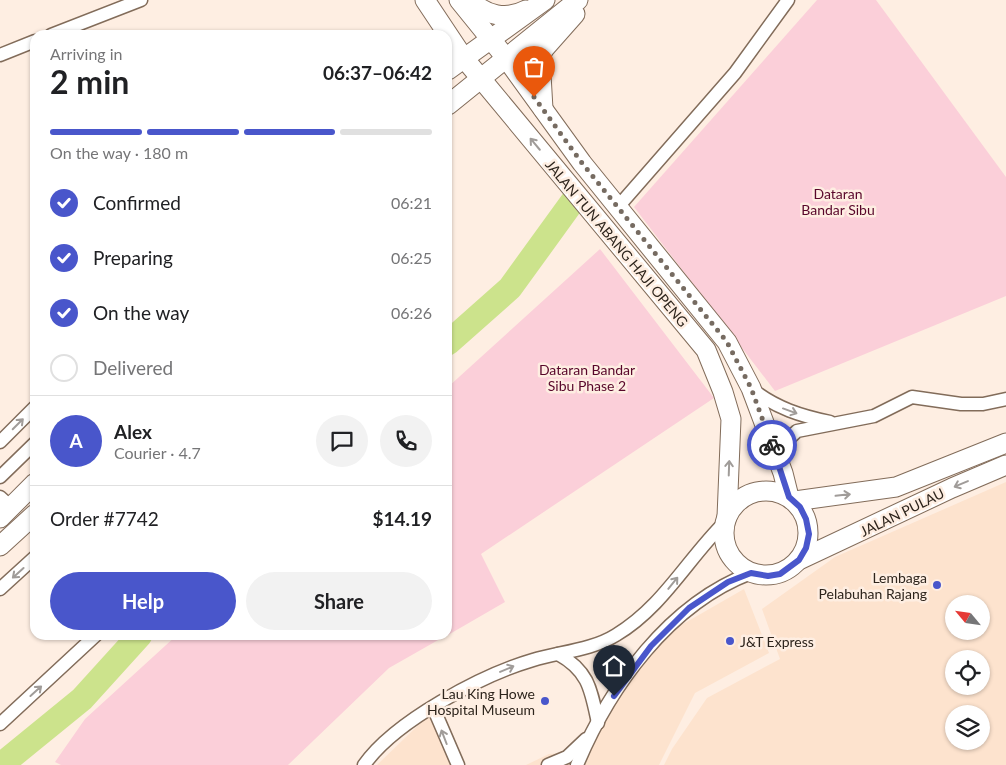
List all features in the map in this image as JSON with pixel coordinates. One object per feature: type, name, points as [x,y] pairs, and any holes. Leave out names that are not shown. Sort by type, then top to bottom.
[{"type":"main road","points":[[417,0],[431,30]]},
{"type":"main road","name":"JALAN TUN ABANG HAJI OPENG","points":[[425,0],[445,30]]},
{"type":"main road","name":"JALAN TUN ABANG HAJI OPENG","points":[[459,0],[506,58],[617,208],[727,342],[751,388],[792,499]]},
{"type":"main road","points":[[471,0],[488,13],[503,16],[519,14],[544,0]]},
{"type":"main road","points":[[452,67],[544,0]]},
{"type":"main road","points":[[452,102],[480,77],[578,0]]},
{"type":"main road","points":[[544,110],[540,57],[544,49],[588,0]]},
{"type":"main road","name":"JALAN TUN ABANG HAJI OPENG","points":[[452,40],[463,57],[706,350],[724,392],[731,419],[726,519]]},
{"type":"main road","points":[[683,323],[700,309]]},
{"type":"main road","name":"JALAN PULAU","points":[[792,499],[896,487],[1006,443]]},
{"type":"main road","name":"JALAN PULAU","points":[[799,560],[952,488],[1006,465]]},
{"type":"main road","points":[[0,546],[30,518],[4,507],[30,487]]},
{"type":"main road","points":[[761,491],[776,492],[792,499],[806,519],[809,534],[806,548],[799,560],[780,574],[768,576],[751,573],[739,566],[730,556],[725,544],[724,530],[726,519],[735,504],[754,493],[761,491]]},
{"type":"street","points":[[64,30],[141,0]]},
{"type":"street","points":[[617,208],[735,73],[788,0]]},
{"type":"street","points":[[0,55],[30,43]]},
{"type":"street","points":[[751,388],[768,402],[786,411],[835,423]]},
{"type":"street","points":[[774,452],[797,431],[874,416],[912,396],[961,404],[983,404],[1006,399]]},
{"type":"street","points":[[0,442],[30,412]]},
{"type":"street","points":[[0,477],[30,448]]},
{"type":"street","points":[[364,765],[396,733],[433,707],[507,668],[614,636],[640,619],[663,595],[726,519]]},
{"type":"street","points":[[0,588],[30,561]]},
{"type":"street","points":[[577,765],[595,728],[634,667],[679,616],[720,586],[751,573]]},
{"type":"street","points":[[0,724],[91,640]]},
{"type":"street","points":[[548,765],[567,757],[595,728],[591,687],[581,670],[558,654]]},
{"type":"street","points":[[433,707],[458,765]]},
{"type":"shaded area","points":[[1006,482],[1006,765],[664,765],[672,749],[707,698],[780,659],[762,609],[835,557]]},
{"type":"shaded area","points":[[744,589],[769,653],[695,693],[659,765],[526,765],[549,754],[579,752],[657,639]]},
{"type":"shaded area","points":[[436,708],[461,765],[377,765]]},
{"type":"green space","name":"Dataran Bandar Sibu","points":[[817,0],[876,0],[1006,177],[1006,296],[775,391],[634,207]]},
{"type":"green space","name":"Dataran Bandar Sibu Phase 2","points":[[600,249],[714,398],[481,554],[505,602],[452,633],[452,383]]},
{"type":"green space","points":[[172,640],[438,640],[389,668],[288,765],[61,765],[55,762],[85,719]]},
{"type":"waterway","points":[[452,339],[510,288],[573,201]]},
{"type":"waterway","points":[[1,765],[82,699],[135,640]]},
{"type":"way so far","points":[[534,97],[582,163],[727,342],[751,388],[772,445]]},
{"type":"place","name":"Lembaga Pelabuhan Rajang","points":[[937,585]]},
{"type":"place","name":"J&T Express","points":[[730,641]]},
{"type":"place","name":"Lau King Howe Hospital Museum","points":[[545,701]]},
{"type":"route","points":[[614,696],[651,646],[689,608],[728,582],[751,573],[768,576],[780,574],[799,560],[806,548],[809,534],[806,519],[800,507],[789,497],[783,473],[772,445]]}]
